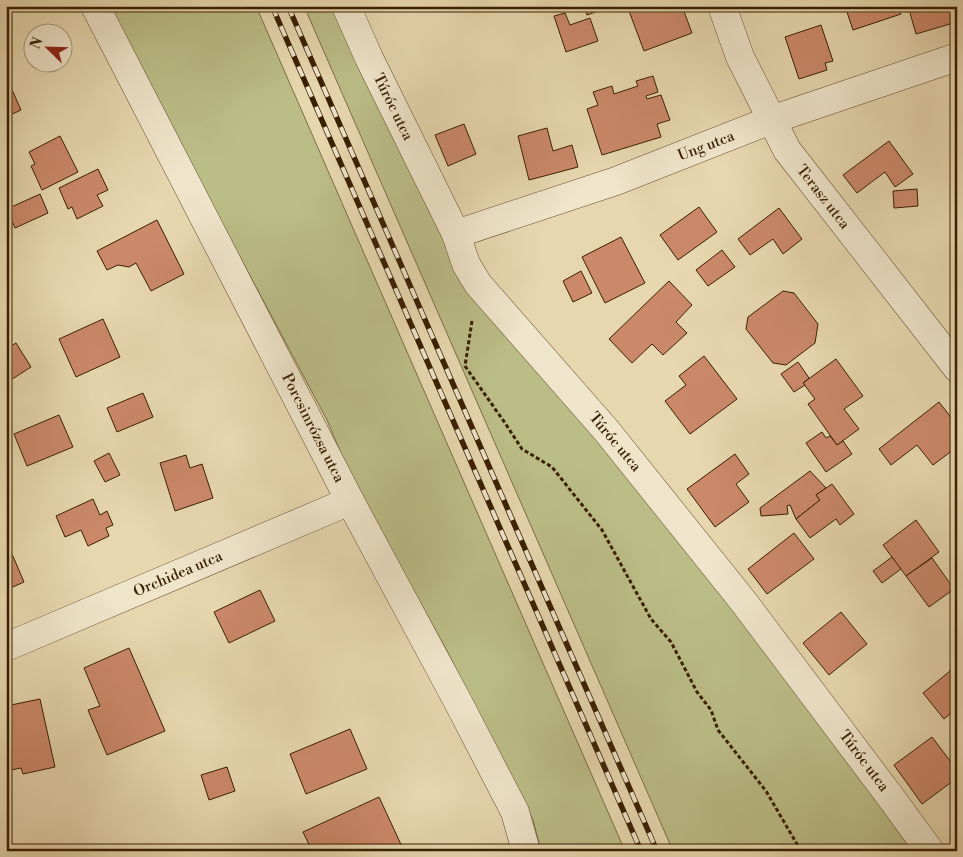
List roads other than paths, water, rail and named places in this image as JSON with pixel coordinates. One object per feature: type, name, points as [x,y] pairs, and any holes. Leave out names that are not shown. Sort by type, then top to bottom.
[{"type":"street","name":"Porcsinrózsa utca","points":[[95,6],[350,501],[454,693],[515,812],[526,851]]},
{"type":"street","name":"Túróc utca","points":[[346,6],[456,234],[466,264],[478,284],[606,430],[737,594],[930,851]]},
{"type":"street","name":"Terasz utca","points":[[722,6],[740,57],[787,150],[957,368]]},
{"type":"street","name":"Ung utca","points":[[456,234],[616,181],[771,120],[957,57]]},
{"type":"street","name":"Orchidea utca","points":[[6,647],[350,501]]},
{"type":"railway","points":[[272,6],[641,851]]},
{"type":"railway","points":[[288,6],[657,851]]}]
